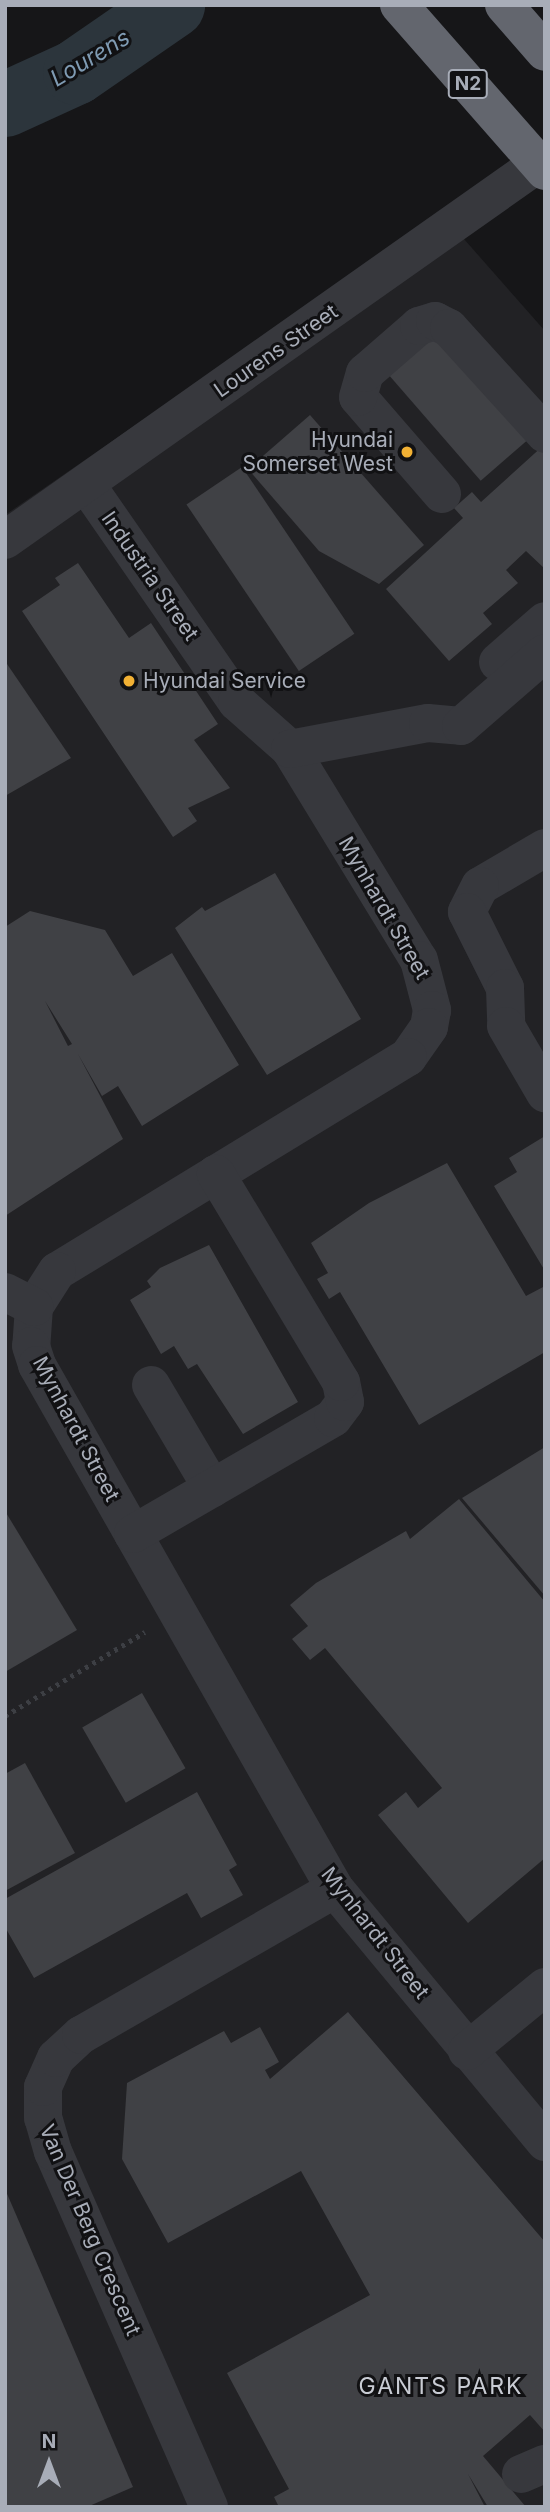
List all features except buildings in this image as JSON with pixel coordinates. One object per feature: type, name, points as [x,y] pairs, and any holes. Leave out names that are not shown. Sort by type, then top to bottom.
[{"type":"highway","name":"N2","points":[[398,5],[542,164]]},
{"type":"highway","points":[[503,5],[545,52]]},
{"type":"street","name":"Lourens Street","points":[[5,540],[542,164]]},
{"type":"street","points":[[442,494],[358,397],[365,373],[419,326],[435,321],[449,328],[545,434]]},
{"type":"street","name":"Industria Street","points":[[86,484],[237,702],[290,749]]},
{"type":"street","points":[[428,723],[545,621]]},
{"type":"street","points":[[290,749],[428,723],[461,726],[545,653]]},
{"type":"street","name":"Mynhardt Street","points":[[290,749],[426,974],[431,1018],[408,1057],[57,1271],[20,1299],[37,1365],[335,1889],[467,2051],[545,2141]]},
{"type":"street","points":[[545,848],[480,886],[467,912],[505,988],[506,1026],[545,1093]]},
{"type":"street","points":[[133,1534],[333,1418],[345,1392],[216,1174]]},
{"type":"street","points":[[151,1385],[212,1488]]},
{"type":"street","name":"Van Der Berg Crescent","points":[[208,2506],[54,2152],[43,2118],[43,2087],[56,2059],[80,2035],[335,1889]]},
{"type":"street","points":[[467,2051],[545,1987]]},
{"type":"path","points":[[5,1716],[178,1612]]},
{"type":"shaded area","points":[[442,214],[545,331],[545,2507],[5,2507],[5,515]]},
{"type":"waterway","name":"Lourens","points":[[5,104],[75,72],[172,5]]},
{"type":"place","name":"Hyundai Somerset West","points":[[407,452]]},
{"type":"place","name":"Hyundai Service","points":[[129,681]]},
{"type":"district","name":"GANTS PARK","points":[[441,2386]]}]
